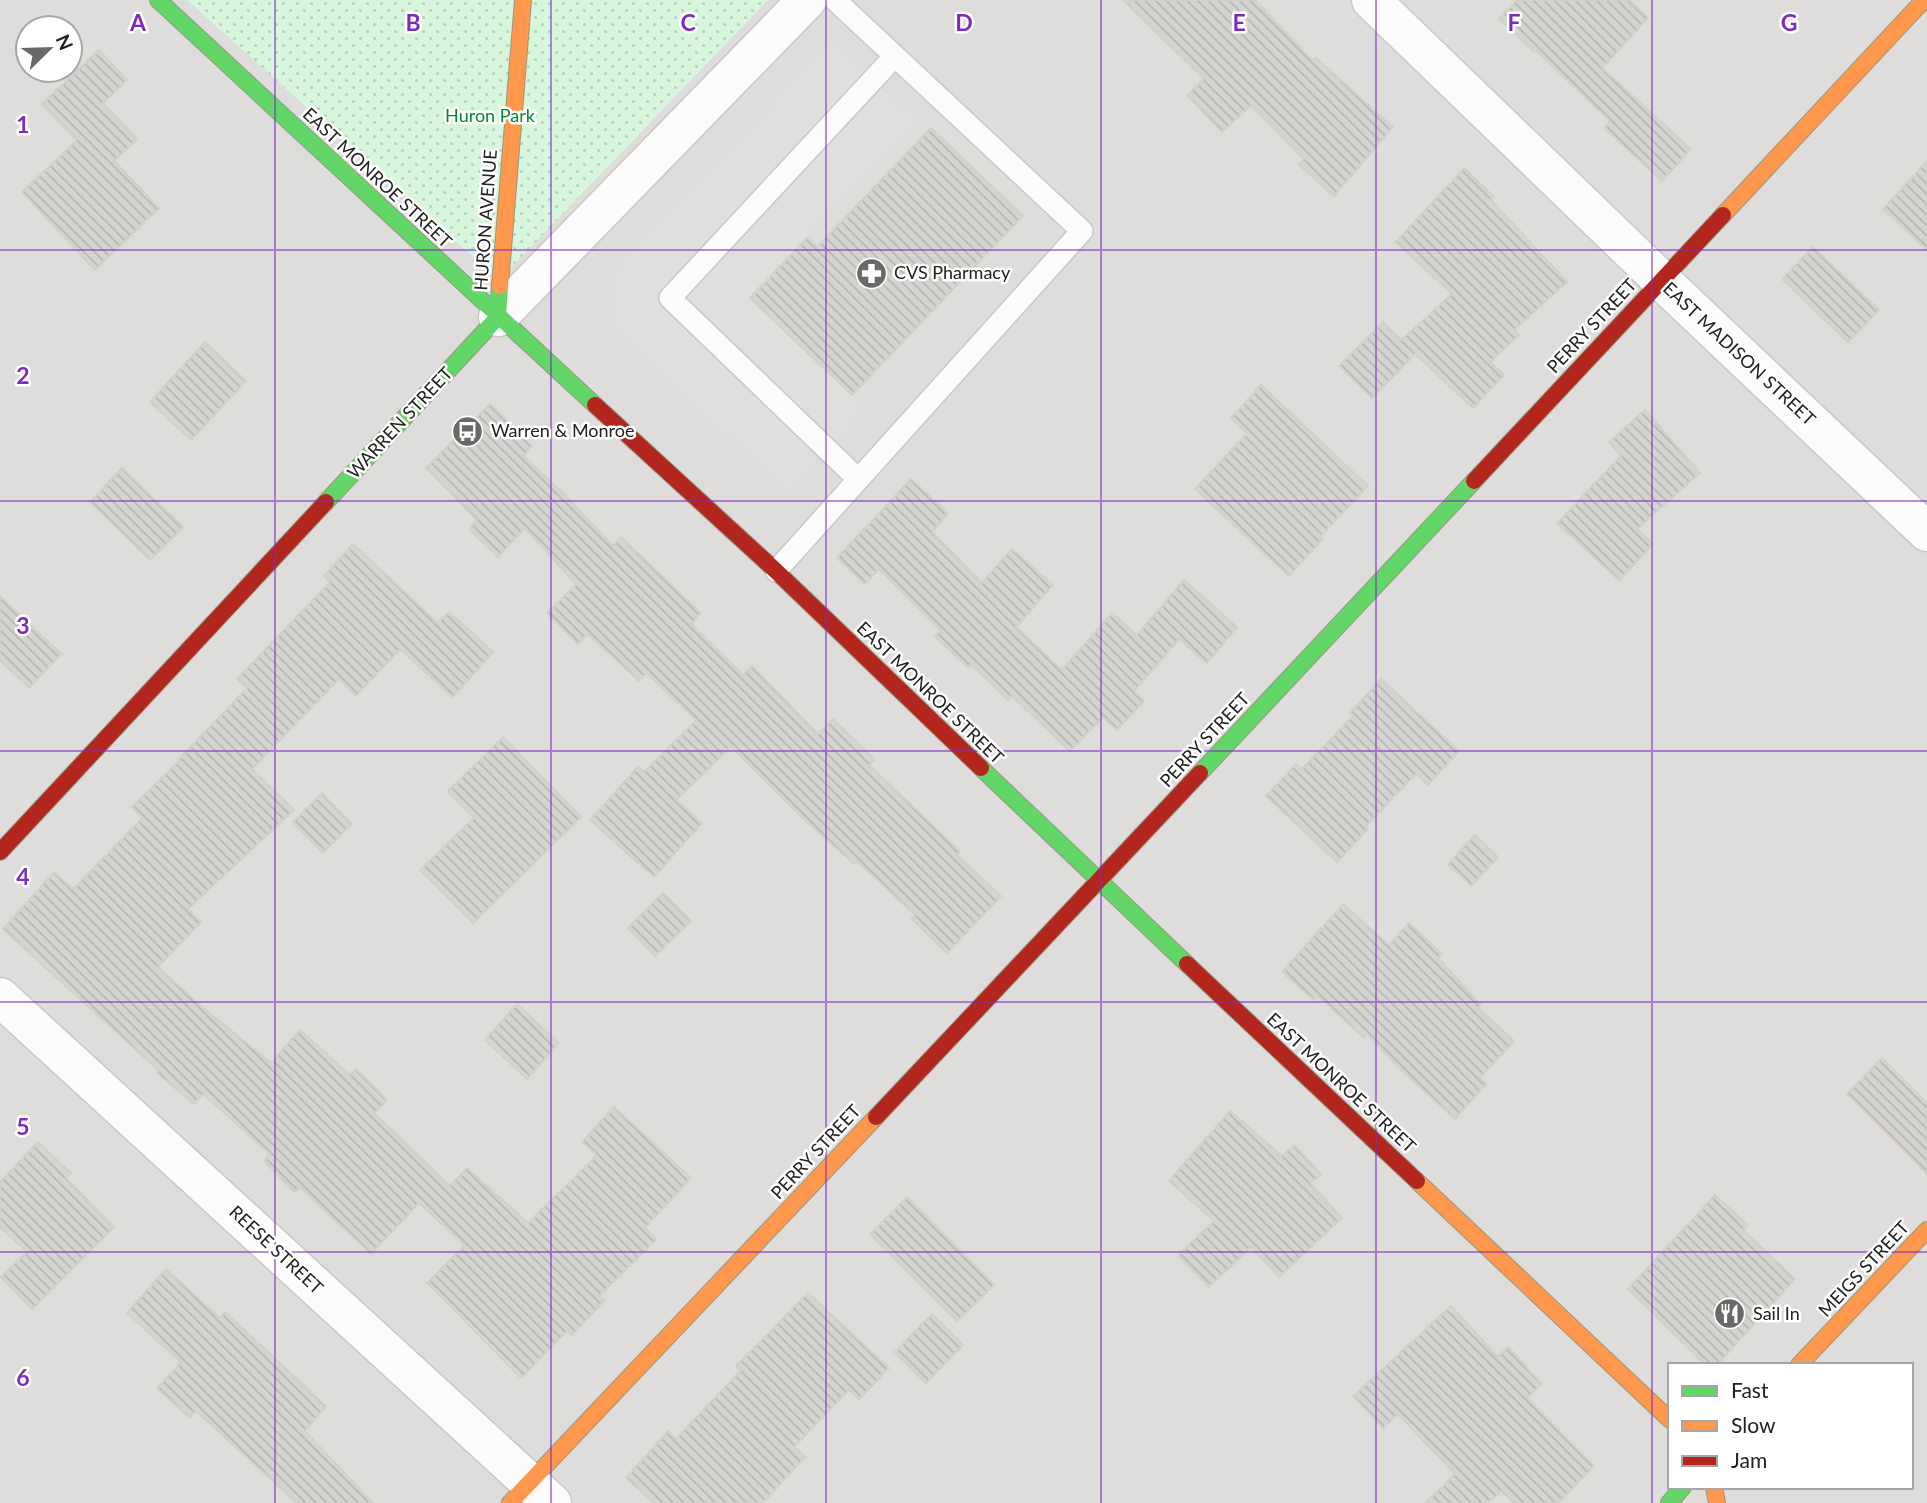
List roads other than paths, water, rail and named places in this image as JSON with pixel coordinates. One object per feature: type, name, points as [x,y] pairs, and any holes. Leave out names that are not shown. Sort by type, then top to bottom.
[{"type":"main road","name":"EAST MONROE STREET","points":[[158,0],[776,571],[1098,881],[1668,1418]]},
{"type":"main road","name":"HURON AVENUE","points":[[498,317],[523,0]]},
{"type":"main road","name":"PERRY STREET","points":[[531,1496],[1098,881],[1924,0]]},
{"type":"main road","name":"WARREN STREET","points":[[0,852],[498,317]]},
{"type":"main road","name":"MEIGS STREET","points":[[1801,1363],[1927,1230]]},
{"type":"main road","points":[[1669,1503],[1682,1489]]},
{"type":"street","name":"WARREN STREET","points":[[498,317],[807,0]]},
{"type":"street","name":"EAST MADISON STREET","points":[[1371,0],[1927,532]]},
{"type":"street","name":"REESE STREET","points":[[0,997],[531,1496]]},
{"type":"lane","points":[[776,571],[1082,231],[835,0]]},
{"type":"lane","points":[[858,479],[670,299],[894,57]]},
{"type":"place","name":"CVS Pharmacy","points":[[871,273]]},
{"type":"place","name":"Warren & Monroe","points":[[468,431]]},
{"type":"place","name":"Sail In","points":[[1730,1314]]},
{"type":"park label","name":"Huron Park","points":[[490,116]]}]
